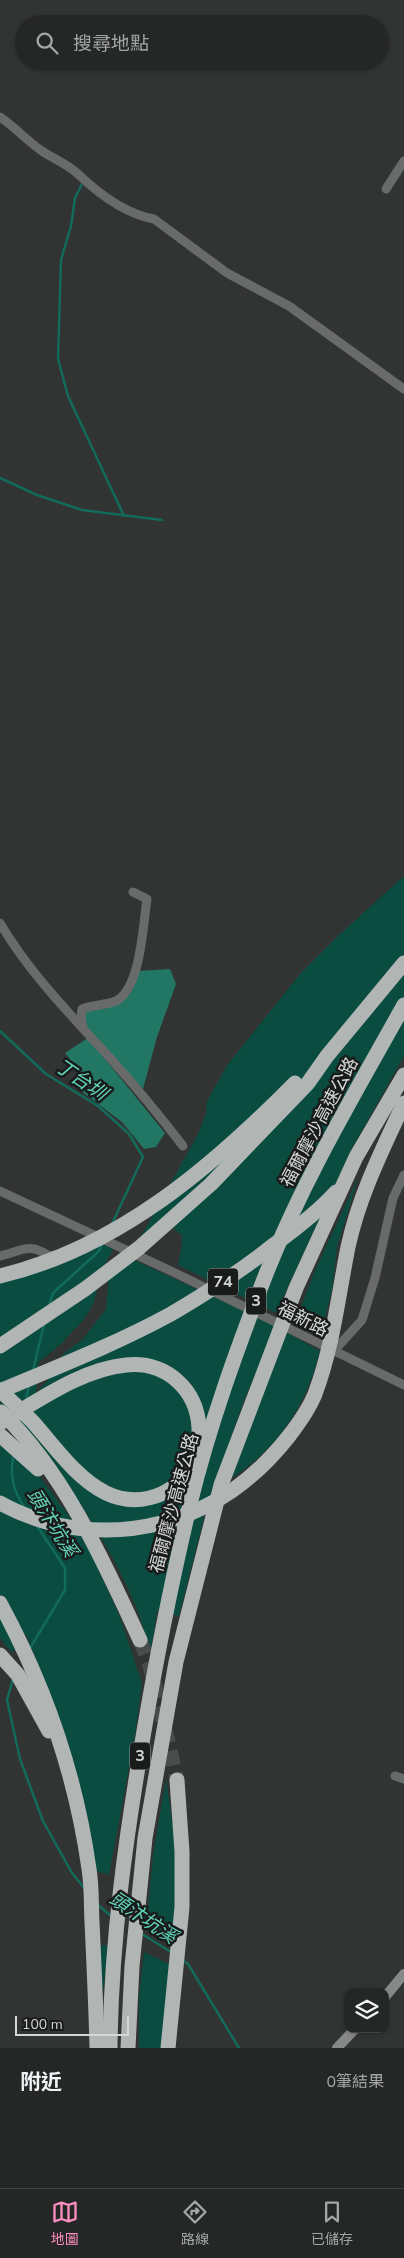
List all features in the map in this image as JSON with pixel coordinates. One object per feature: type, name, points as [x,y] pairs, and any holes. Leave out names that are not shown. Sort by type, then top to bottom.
[{"type":"highway","points":[[0,1346],[86,1289],[139,1248],[211,1184],[308,1083],[327,1056],[404,963]]},
{"type":"highway","name":"福爾摩沙高速公路","points":[[110,2048],[119,1893],[136,1777],[164,1620],[196,1484],[229,1377],[267,1272],[327,1142],[404,1005]]},
{"type":"highway","points":[[0,1276],[38,1266],[91,1243],[144,1212],[178,1188],[246,1131],[311,1066],[327,1056]]},
{"type":"highway","name":"3","points":[[128,2048],[132,1966],[138,1900],[155,1780],[176,1662],[188,1609],[221,1486],[289,1308],[356,1157],[404,1075]]},
{"type":"highway","points":[[0,1503],[25,1516],[56,1525],[90,1529],[125,1530],[175,1519],[206,1507],[231,1493],[266,1464],[300,1422],[314,1396],[325,1363],[343,1282],[348,1246],[369,1178],[404,1103]]},
{"type":"highway","name":"74","points":[[0,1391],[119,1340],[170,1314],[220,1284],[309,1219],[328,1202],[404,1114]]},
{"type":"highway","points":[[0,1391],[23,1412],[83,1476],[104,1493],[124,1500],[144,1500],[156,1497],[178,1485],[194,1462],[199,1449],[199,1421],[194,1403],[181,1383],[160,1368],[126,1364],[74,1382],[0,1423]]},
{"type":"highway","points":[[0,1411],[17,1439],[60,1494],[93,1543],[140,1640]]},
{"type":"highway","points":[[0,1435],[17,1439]]},
{"type":"highway","points":[[0,1603],[21,1642],[50,1711],[70,1778],[89,1870],[97,2048]]},
{"type":"highway","points":[[0,1655],[18,1675],[30,1694],[70,1778]]},
{"type":"highway","points":[[168,2048],[180,1937],[182,1852],[177,1780]]},
{"type":"street","points":[[0,117],[40,150],[78,173],[85,182],[102,195],[143,217],[154,219],[227,273],[289,306],[404,390]]},
{"type":"street","points":[[386,189],[404,161]]},
{"type":"street","points":[[84,1029],[81,1018],[82,1009],[117,1000],[125,992],[138,963],[142,946],[147,899],[133,892]]},
{"type":"street","points":[[0,923],[14,947],[38,977],[148,1102],[183,1146]]},
{"type":"street","points":[[333,1352],[362,1320],[375,1278],[394,1198],[404,1175]]},
{"type":"street","name":"福新路","points":[[0,1191],[170,1271],[404,1386]]},
{"type":"street","points":[[0,1256],[29,1247],[39,1248],[50,1256],[63,1254],[101,1239]]},
{"type":"street","points":[[395,1776],[404,1779]]},
{"type":"street","points":[[389,1992],[404,1974]]},
{"type":"street","points":[[337,2048],[351,2033]]},
{"type":"green space","points":[[404,876],[404,1056],[351,1150],[276,1313],[178,1265],[182,1236],[164,1219],[138,1242],[197,1136],[206,1114],[207,1101],[228,1064],[300,974],[339,935]]},
{"type":"green space","points":[[170,969],[176,984],[157,1037],[143,1089],[87,1029],[83,1017],[88,1009],[109,1007],[121,1001],[125,997],[137,971]]},
{"type":"green space","points":[[88,1038],[165,1133],[156,1147],[144,1149],[122,1122],[81,1091],[86,1080],[65,1053]]},
{"type":"green space","points":[[359,1176],[337,1247],[332,1290],[320,1337],[294,1325],[316,1268]]},
{"type":"green space","points":[[98,1243],[114,1248],[102,1270],[94,1302],[85,1318],[61,1344],[39,1362],[36,1394],[50,1377],[63,1354],[83,1339],[106,1309],[109,1275],[119,1253],[268,1322],[320,1351],[307,1390],[288,1424],[262,1454],[230,1479],[267,1346],[243,1403],[204,1517],[179,1616],[157,1611],[151,1651],[130,1593],[89,1517],[56,1469],[0,1402],[0,1396],[8,1392],[0,1383],[0,1280]]},
{"type":"green space","points":[[0,1440],[37,1473],[83,1535],[120,1617],[142,1683],[135,1735],[109,1875],[96,1871],[83,1797],[65,1734],[26,1634],[12,1653],[0,1638]]},
{"type":"green space","points":[[166,1779],[176,1850],[174,1941],[146,1930],[153,1856]]},
{"type":"green space","points":[[99,1945],[108,1945],[103,1993]]},
{"type":"green space","points":[[144,1952],[171,1965],[161,2048],[139,2048],[139,1998]]},
{"type":"waterway","points":[[82,184],[75,198],[71,226],[61,260],[58,359],[68,396],[124,516]]},
{"type":"waterway","points":[[0,478],[37,495],[82,510],[162,520]]},
{"type":"waterway","name":"丁台圳","points":[[0,1031],[46,1074],[98,1106],[129,1134],[143,1157],[112,1224]]},
{"type":"waterway","name":"頭汴坑溪","points":[[49,1305],[53,1293],[99,1251],[103,1242]]},
{"type":"waterway","name":"頭汴坑溪","points":[[33,1370],[44,1325]]},
{"type":"waterway","name":"頭汴坑溪","points":[[26,1400],[29,1385]]},
{"type":"waterway","name":"頭汴坑溪","points":[[14,1454],[13,1482],[24,1507]]},
{"type":"waterway","name":"頭汴坑溪","points":[[29,1650],[65,1590],[65,1568],[37,1526]]},
{"type":"waterway","name":"頭汴坑溪","points":[[13,1679],[7,1700],[20,1759],[43,1821],[72,1873],[85,1889]]},
{"type":"waterway","name":"頭汴坑溪","points":[[98,1905],[111,1916]]},
{"type":"waterway","name":"頭汴坑溪","points":[[142,1934],[171,1952]]},
{"type":"waterway","name":"頭汴坑溪","points":[[182,1960],[188,1964],[239,2048]]},
{"type":"tunnel","points":[[140,1640],[150,1665],[177,1780]]}]
